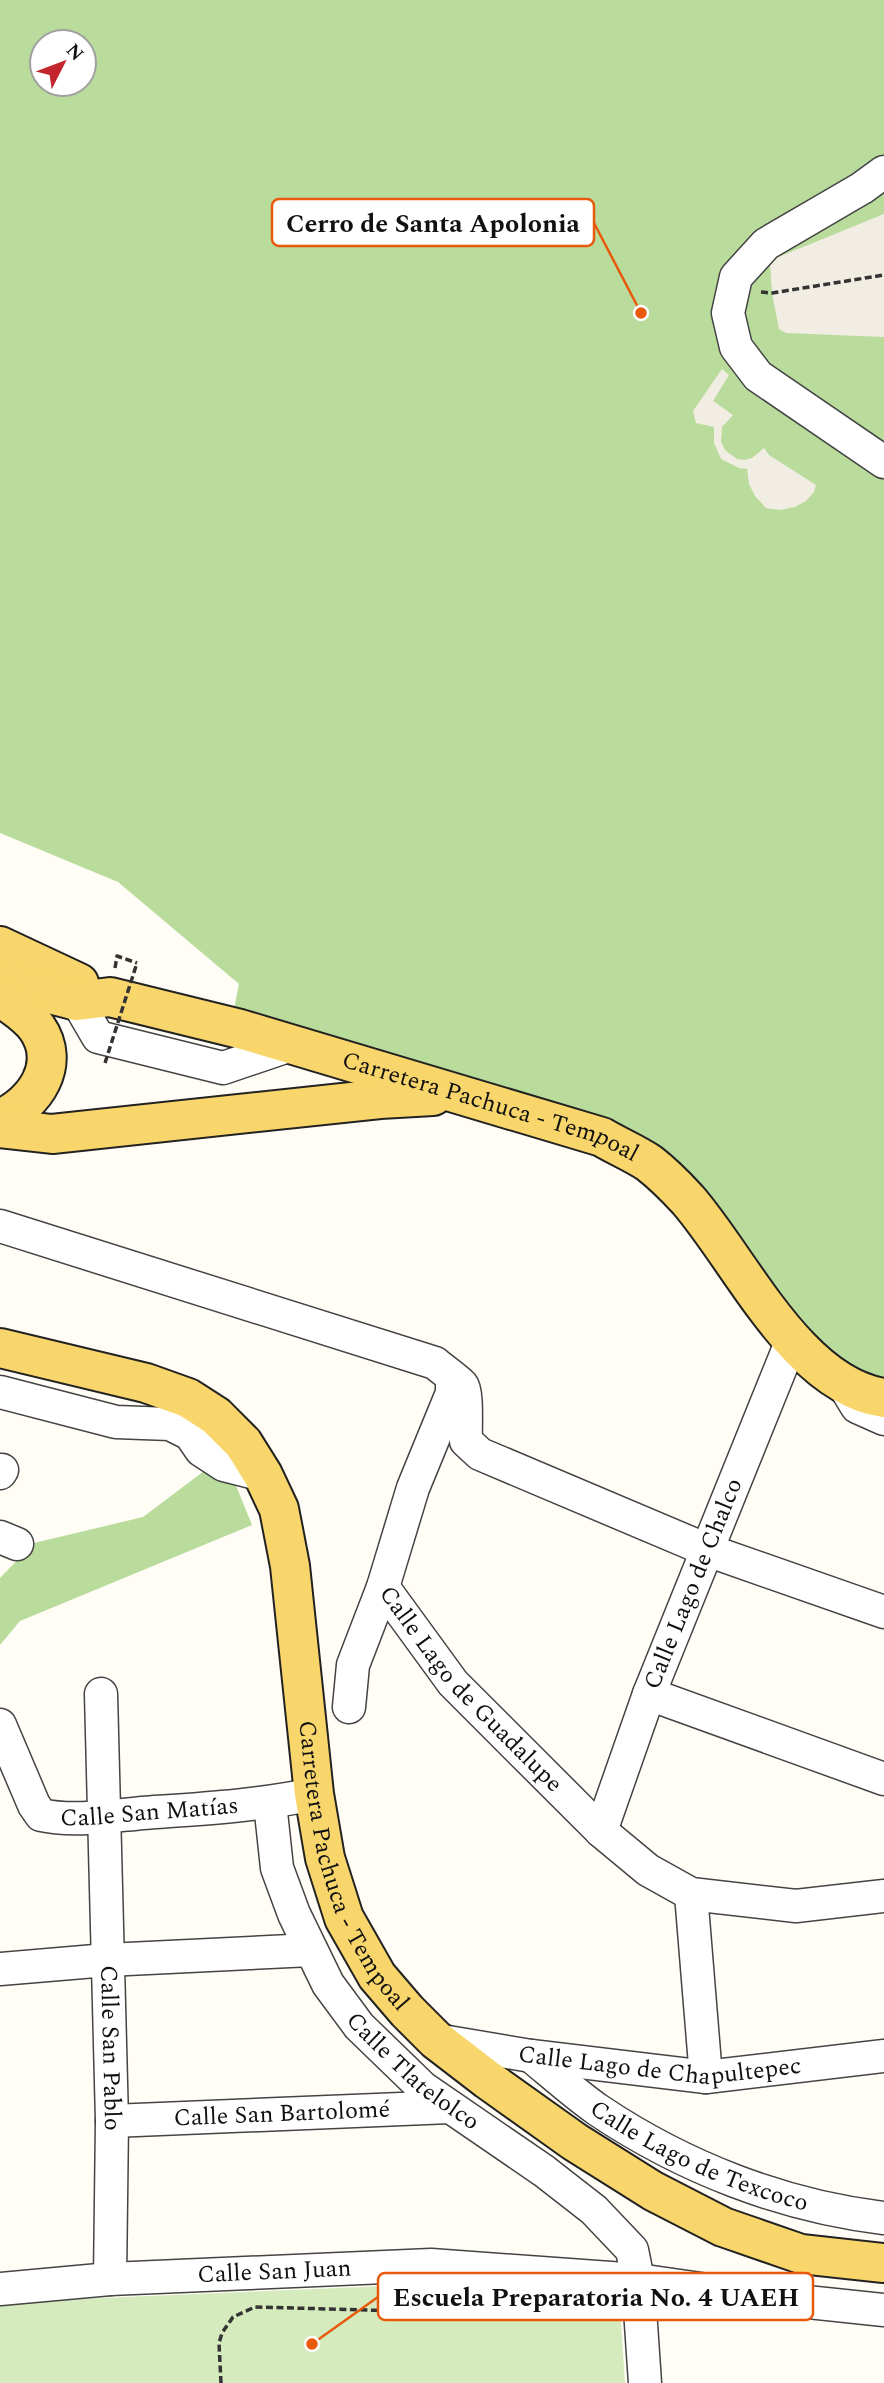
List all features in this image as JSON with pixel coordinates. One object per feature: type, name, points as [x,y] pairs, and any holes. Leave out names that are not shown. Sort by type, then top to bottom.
[{"type":"main road","points":[[0,946],[94,999]]},
{"type":"main road","name":"Carretera Pachuca - Tempoal","points":[[0,981],[240,1029],[601,1137],[649,1163],[687,1200],[792,1340],[817,1365],[843,1384],[884,1398]]},
{"type":"main road","points":[[0,997],[23,1013],[37,1028],[45,1044],[47,1061],[43,1081],[32,1097],[16,1112],[0,1119]]},
{"type":"main road","points":[[0,1128],[52,1134],[380,1099],[456,1094]]},
{"type":"main road","name":"Carretera Pachuca - Tempoal","points":[[0,1348],[146,1383],[188,1398],[216,1416],[243,1443],[263,1475],[279,1509],[290,1566],[314,1794],[325,1858],[344,1919],[377,1976],[407,2011],[436,2040],[488,2080],[586,2149],[653,2191],[723,2227],[801,2254],[884,2263]]},
{"type":"street","points":[[884,172],[862,188],[766,244],[736,277],[728,313],[736,348],[758,376],[884,462]]},
{"type":"street","points":[[0,1226],[435,1363],[464,1387],[467,1396],[464,1415],[466,1441],[481,1454],[707,1550],[884,1612]]},
{"type":"street","name":"Calle Lago de Chalco","points":[[601,1831],[649,1694],[792,1340]]},
{"type":"street","name":"Calle Lago de Guadalupe","points":[[452,1377],[452,1393],[413,1489],[383,1587],[453,1683],[601,1831],[648,1870],[691,1894],[796,1906],[884,1896]]},
{"type":"street","points":[[843,1384],[857,1408],[884,1419]]},
{"type":"street","points":[[0,1392],[117,1422],[170,1424],[190,1434],[201,1450],[224,1465],[263,1475]]},
{"type":"street","points":[[349,1707],[354,1665],[383,1587]]},
{"type":"street","name":"Calle San Pablo","points":[[101,1694],[112,2121],[110,2279]]},
{"type":"street","points":[[649,1694],[884,1779]]},
{"type":"street","name":"Calle San Matías","points":[[0,1725],[41,1815],[50,1817],[104,1816],[270,1803],[314,1794]]},
{"type":"street","name":"Calle Tlatelolco","points":[[270,1803],[277,1868],[294,1914],[328,1984],[359,2025],[423,2088],[544,2171],[594,2210],[632,2250],[638,2280],[645,2383]]},
{"type":"street","points":[[691,1894],[706,2077]]},
{"type":"street","points":[[0,1969],[107,1960],[311,1950]]},
{"type":"street","name":"Calle Lago de Chapultepec","points":[[436,2040],[531,2056],[706,2077],[884,2056]]},
{"type":"street","name":"Calle Lago de Texcoco","points":[[531,2056],[597,2109],[693,2165],[795,2203],[884,2218]]},
{"type":"street","name":"Calle San Bartolomé","points":[[112,2121],[450,2107]]},
{"type":"street","name":"Calle San Juan","points":[[0,2289],[110,2279],[431,2265],[638,2280],[750,2296],[884,2310]]},
{"type":"path","points":[[772,293],[884,275]]},
{"type":"path","points":[[105,1063],[137,963],[117,956]]},
{"type":"path","points":[[221,2383],[219,2343],[222,2333],[233,2317],[255,2307],[403,2311]]},
{"type":"green space","points":[[0,0],[884,0],[884,1378],[864,1375],[802,1327],[694,1191],[234,1009],[239,984],[118,882],[0,833]]},
{"type":"green space","points":[[224,1456],[252,1525],[20,1621],[0,1645],[0,1578],[34,1543],[143,1517]]},
{"type":"green space","points":[[434,2284],[619,2292],[625,2383],[0,2383],[0,2306],[78,2299]]},
{"type":"shaded area","points":[[884,214],[884,337],[786,333],[779,329],[770,263],[776,258]]},
{"type":"shaded area","points":[[722,369],[729,375],[713,401],[733,415],[722,427],[721,442],[725,450],[737,459],[745,460],[764,448],[769,455],[816,485],[806,501],[780,510],[766,508],[749,484],[747,469],[721,459],[714,443],[714,427],[696,423],[693,411]]},
{"type":"place","name":"Cerro de Santa Apolonia","points":[[641,313]]},
{"type":"place","name":"Escuela Preparatoria No. 4 UAEH","points":[[312,2344]]}]
